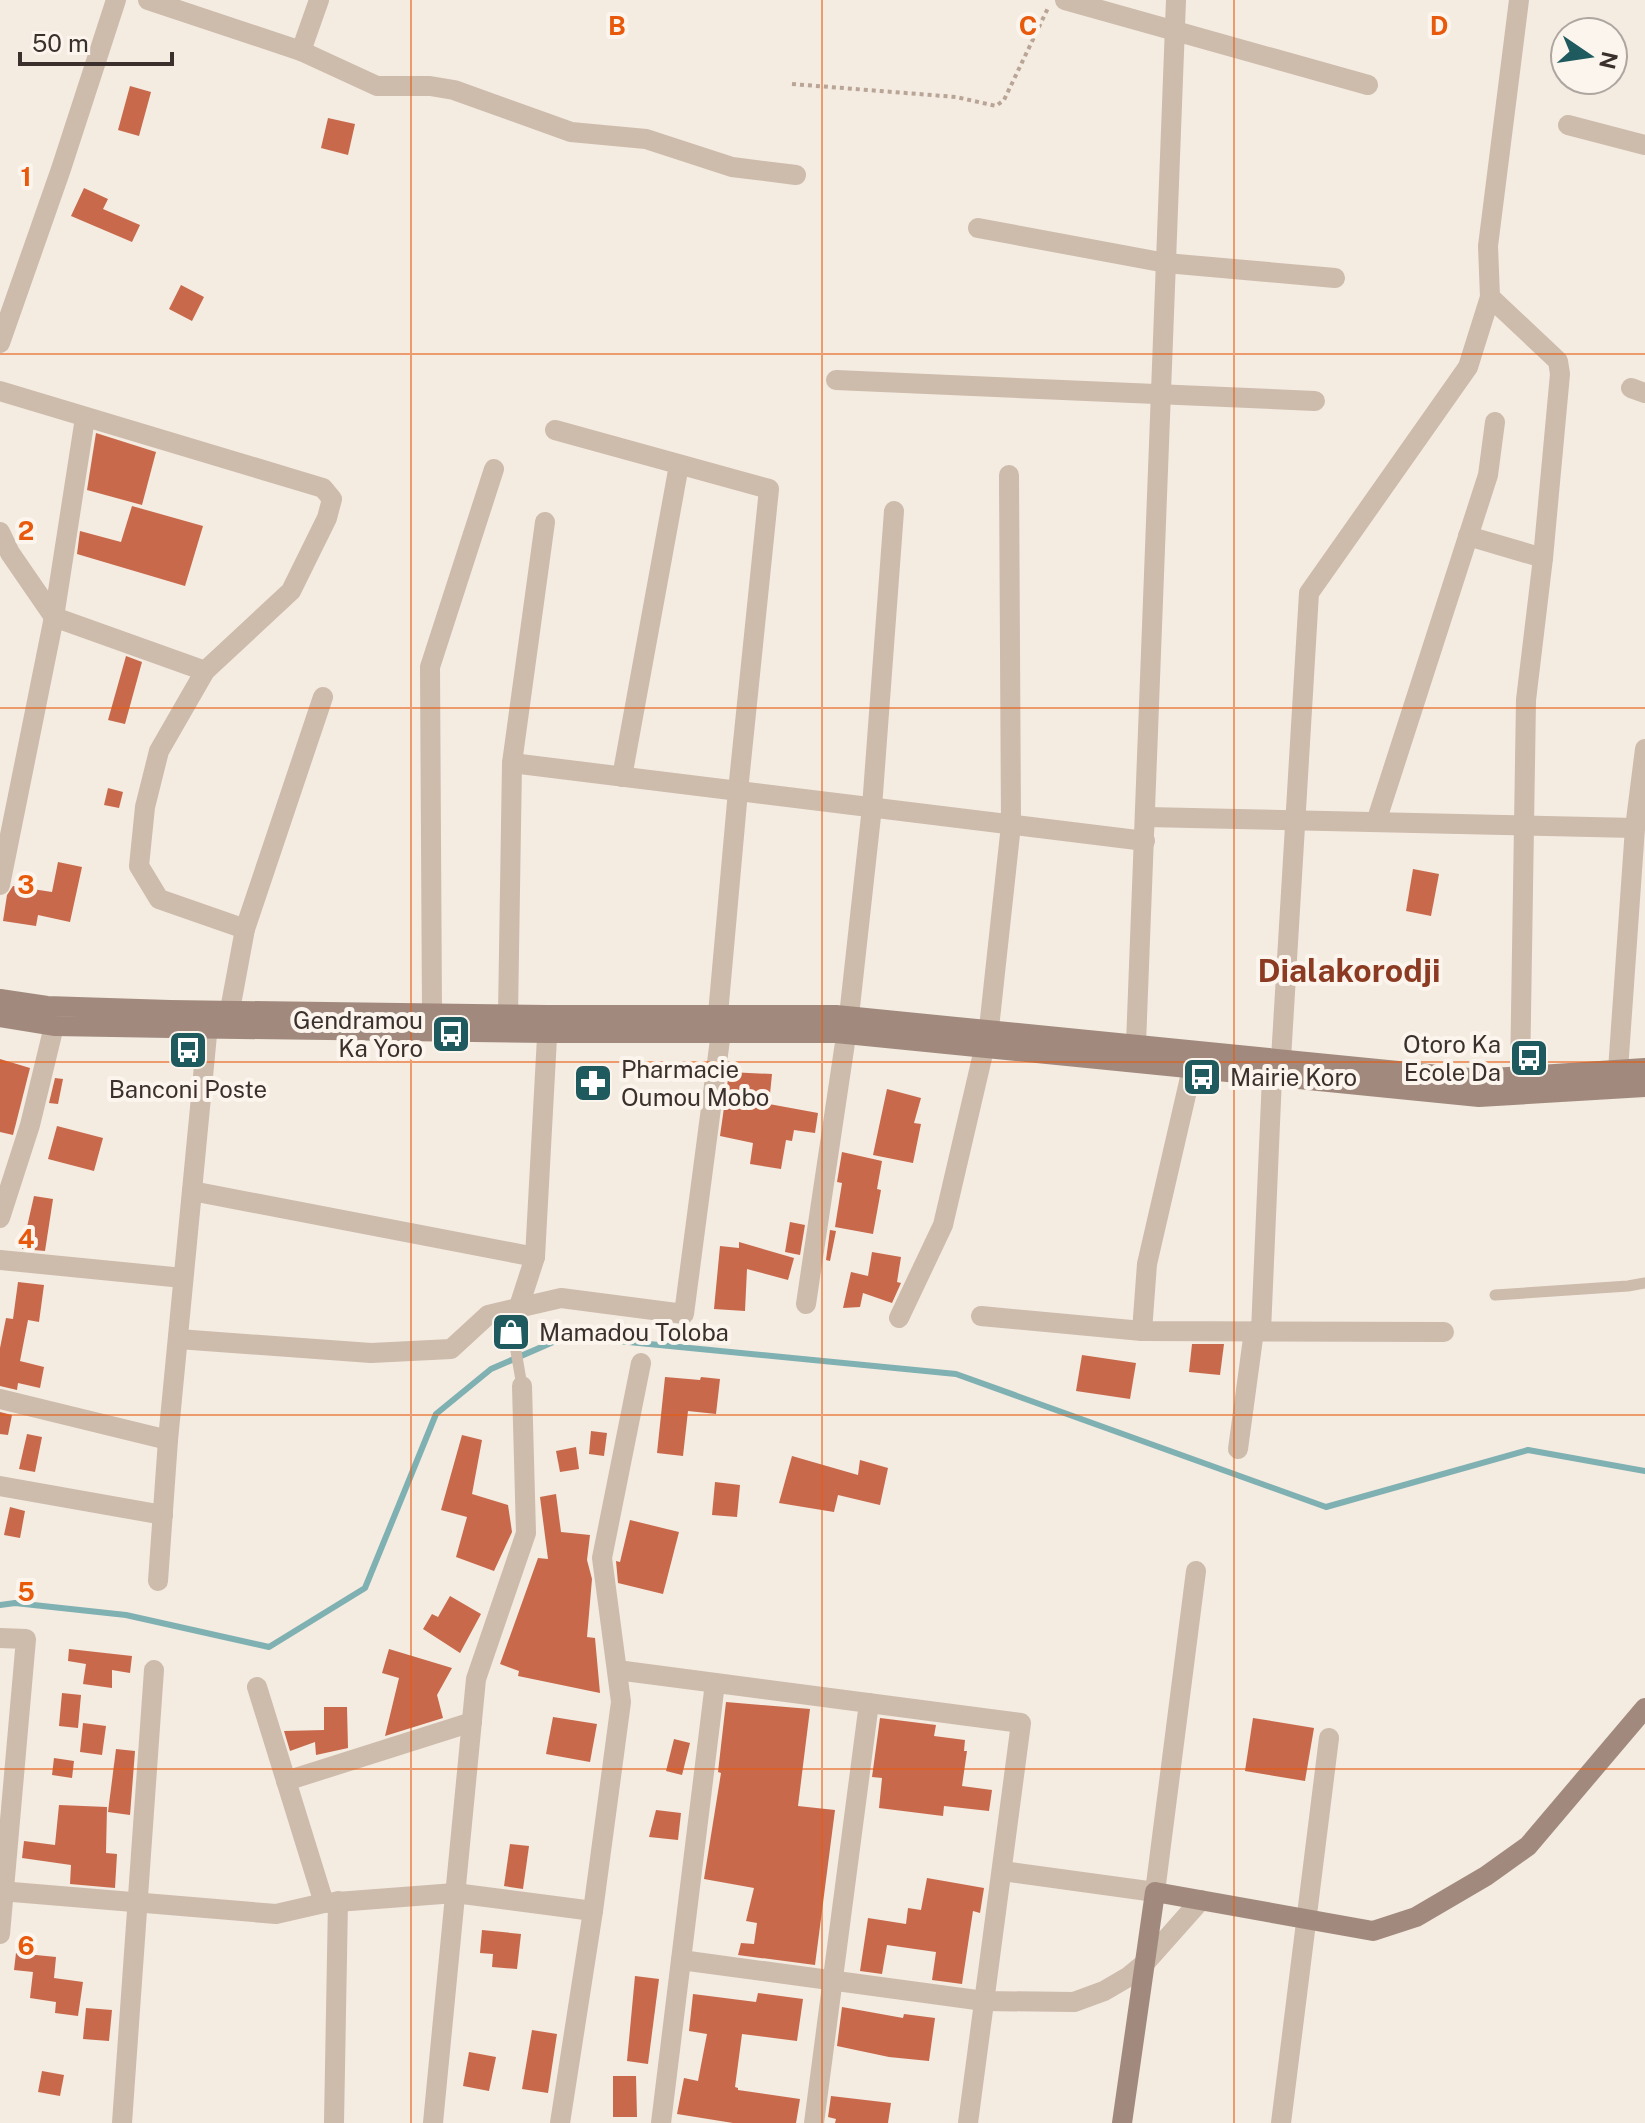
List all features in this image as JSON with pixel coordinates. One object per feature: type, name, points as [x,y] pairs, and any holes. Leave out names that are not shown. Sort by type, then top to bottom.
[{"type":"main road","points":[[0,999],[47,1006],[218,1020],[848,1025],[987,1037],[1136,1044],[1479,1097],[1645,1087]]},
{"type":"main road","points":[[0,1017],[54,1026],[432,1013],[508,1015],[548,1024]]},
{"type":"main road","points":[[987,1037],[1192,1069],[1277,1068],[1479,1079],[1645,1068]]},
{"type":"main road","points":[[1122,2123],[1155,1892],[1373,1931],[1416,1917],[1486,1876],[1528,1846],[1567,1797],[1638,1726],[1645,1708]]},
{"type":"street","points":[[0,343],[116,0]]},
{"type":"street","points":[[148,0],[301,51],[377,86],[430,86],[454,90],[571,132],[646,139],[732,167],[796,175]]},
{"type":"street","points":[[301,51],[319,0]]},
{"type":"street","points":[[1065,0],[1368,85]]},
{"type":"street","points":[[1136,1044],[1176,0]]},
{"type":"street","points":[[1238,1449],[1258,1331],[1309,593],[1468,367],[1490,297],[1488,246],[1519,0]]},
{"type":"street","points":[[1568,125],[1645,145]]},
{"type":"street","points":[[978,228],[1166,263],[1335,278]]},
{"type":"street","points":[[1490,297],[1558,361],[1560,374],[1526,700],[1520,1077]]},
{"type":"street","points":[[836,380],[1315,401]]},
{"type":"street","points":[[0,391],[323,488],[332,499],[327,518],[291,591],[205,671],[159,751],[145,807],[139,866],[159,899],[245,929]]},
{"type":"street","points":[[0,885],[54,617],[85,418]]},
{"type":"street","points":[[1376,822],[1488,475],[1495,422]]},
{"type":"street","points":[[178,1339],[371,1353],[451,1349],[488,1315],[561,1298],[684,1314],[720,1023],[738,791],[769,489],[555,430]]},
{"type":"street","points":[[622,777],[679,465]]},
{"type":"street","points":[[432,1013],[430,667],[494,469]]},
{"type":"street","points":[[899,1318],[943,1225],[987,1037],[1011,825],[1009,475]]},
{"type":"street","points":[[806,1304],[848,1025],[872,807],[894,511]]},
{"type":"street","points":[[508,1015],[512,763],[545,522]]},
{"type":"street","points":[[0,532],[10,553],[54,617],[205,671]]},
{"type":"street","points":[[1468,536],[1543,558]]},
{"type":"street","points":[[158,1581],[192,1191],[218,1020],[245,929],[323,697]]},
{"type":"street","points":[[1618,1070],[1635,828],[1645,749]]},
{"type":"street","points":[[512,763],[1145,841]]},
{"type":"street","points":[[1146,817],[1635,828]]},
{"type":"street","points":[[512,1328],[535,1257],[548,1024]]},
{"type":"street","points":[[0,1218],[30,1125],[54,1026]]},
{"type":"street","points":[[1142,1331],[1147,1264],[1192,1069]]},
{"type":"street","points":[[192,1191],[535,1257]]},
{"type":"street","points":[[0,1260],[183,1278]]},
{"type":"street","points":[[981,1316],[1142,1331],[1444,1332]]},
{"type":"street","points":[[560,2123],[621,1702],[602,1558],[641,1363]]},
{"type":"street","points":[[433,2123],[476,1679],[526,1533],[522,1386]]},
{"type":"street","points":[[0,1399],[168,1440]]},
{"type":"street","points":[[0,1486],[163,1515]]},
{"type":"street","points":[[1002,1871],[1155,1892],[1196,1571]]},
{"type":"street","points":[[0,1638],[26,1639],[0,1934]]},
{"type":"street","points":[[122,2123],[154,1670]]},
{"type":"street","points":[[617,1670],[1021,1723],[968,2123]]},
{"type":"street","points":[[661,2123],[715,1683]]},
{"type":"street","points":[[257,1687],[286,1781],[331,1902],[334,2123]]},
{"type":"street","points":[[814,2123],[869,1703]]},
{"type":"street","points":[[286,1781],[472,1722]]},
{"type":"street","points":[[1281,2123],[1329,1738]]},
{"type":"street","points":[[2,1891],[276,1914],[331,1902],[455,1893],[593,1911]]},
{"type":"street","points":[[681,1960],[984,2001],[1074,2002],[1104,1991],[1145,1963],[1201,1900]]},
{"type":"lane","points":[[1495,1295],[1645,1283]]},
{"type":"lane","points":[[512,1328],[522,1386]]},
{"type":"path","points":[[792,84],[956,97],[996,106],[1004,100],[1052,0]]},
{"type":"building","points":[[130,86],[151,92],[139,136],[118,130]]},
{"type":"building","points":[[328,118],[355,124],[348,155],[321,148]]},
{"type":"building","points":[[84,188],[108,199],[103,209],[140,225],[132,242],[71,216]]},
{"type":"building","points":[[181,285],[204,297],[192,321],[169,309]]},
{"type":"building","points":[[96,433],[156,452],[142,505],[87,490]]},
{"type":"building","points":[[132,506],[203,526],[185,586],[77,554],[80,531],[121,542]]},
{"type":"building","points":[[126,656],[142,662],[125,724],[108,720]]},
{"type":"building","points":[[108,788],[123,792],[119,808],[104,805]]},
{"type":"building","points":[[58,862],[82,867],[70,922],[38,915],[36,926],[3,921],[7,895],[13,886],[52,892]]},
{"type":"building","points":[[1413,869],[1439,874],[1431,916],[1406,911]]},
{"type":"building","points":[[0,1059],[30,1068],[13,1135],[0,1132]]},
{"type":"building","points":[[729,1072],[772,1074],[769,1104],[818,1113],[815,1133],[794,1130],[792,1141],[786,1140],[781,1169],[750,1164],[753,1143],[720,1136]]},
{"type":"building","points":[[55,1078],[63,1079],[58,1104],[49,1103]]},
{"type":"building","points":[[887,1089],[921,1098],[914,1123],[921,1124],[913,1163],[873,1155]]},
{"type":"building","points":[[57,1126],[103,1138],[94,1171],[48,1159]]},
{"type":"building","points":[[842,1152],[882,1161],[877,1189],[881,1190],[873,1234],[835,1227],[842,1183],[837,1182]]},
{"type":"building","points":[[34,1196],[53,1199],[45,1251],[22,1249]]},
{"type":"building","points":[[790,1222],[805,1225],[800,1255],[785,1252]]},
{"type":"building","points":[[830,1230],[836,1231],[830,1261],[826,1260]]},
{"type":"building","points":[[739,1242],[794,1258],[788,1280],[747,1269],[745,1311],[714,1309],[720,1246],[739,1248]]},
{"type":"building","points":[[872,1252],[901,1257],[897,1282],[901,1283],[892,1303],[863,1293],[860,1307],[843,1308],[851,1272],[868,1276]]},
{"type":"building","points":[[18,1282],[44,1285],[39,1322],[28,1320],[20,1361],[44,1367],[40,1388],[18,1383],[17,1390],[0,1386],[0,1348],[6,1318],[13,1319]]},
{"type":"building","points":[[1192,1344],[1224,1344],[1220,1375],[1189,1372]]},
{"type":"building","points":[[1082,1355],[1136,1363],[1130,1399],[1076,1391]]},
{"type":"building","points":[[665,1377],[720,1379],[716,1414],[688,1411],[683,1456],[657,1453]]},
{"type":"building","points":[[0,1412],[12,1415],[8,1435],[0,1434]]},
{"type":"building","points":[[591,1431],[607,1433],[604,1456],[589,1454]]},
{"type":"building","points":[[27,1434],[42,1437],[35,1472],[19,1469]]},
{"type":"building","points":[[462,1435],[482,1440],[472,1494],[508,1505],[512,1532],[494,1571],[456,1557],[467,1517],[441,1510]]},
{"type":"building","points":[[576,1447],[579,1469],[560,1472],[556,1451]]},
{"type":"building","points":[[792,1456],[858,1475],[860,1460],[888,1468],[880,1505],[838,1495],[834,1512],[779,1503]]},
{"type":"building","points":[[715,1482],[740,1485],[737,1517],[712,1515]]},
{"type":"building","points":[[556,1494],[561,1532],[590,1535],[587,1560],[592,1579],[587,1637],[595,1638],[600,1693],[518,1676],[519,1671],[500,1664],[538,1558],[548,1559],[540,1497]]},
{"type":"building","points":[[10,1507],[25,1511],[20,1538],[4,1535]]},
{"type":"building","points":[[630,1520],[679,1532],[663,1594],[618,1583],[616,1561],[620,1562]]},
{"type":"building","points":[[450,1596],[481,1614],[460,1653],[423,1629],[432,1614],[438,1617]]},
{"type":"building","points":[[69,1649],[132,1656],[130,1673],[112,1670],[112,1688],[83,1684],[86,1664],[68,1661]]},
{"type":"building","points":[[389,1649],[452,1668],[437,1695],[443,1718],[385,1736],[399,1678],[382,1673]]},
{"type":"building","points":[[62,1693],[81,1695],[78,1728],[59,1726]]},
{"type":"building","points":[[726,1702],[810,1709],[798,1806],[835,1810],[815,1965],[738,1955],[741,1943],[754,1944],[757,1923],[746,1921],[754,1888],[704,1879],[721,1773],[718,1772]]},
{"type":"building","points":[[324,1707],[347,1707],[348,1748],[316,1755],[315,1742],[290,1751],[284,1731],[324,1730]]},
{"type":"building","points":[[553,1717],[597,1724],[590,1762],[546,1754]]},
{"type":"building","points":[[880,1718],[936,1725],[934,1736],[965,1740],[964,1751],[967,1751],[962,1786],[992,1790],[989,1811],[944,1806],[943,1816],[879,1808],[882,1778],[872,1777]]},
{"type":"building","points":[[1253,1718],[1314,1728],[1305,1781],[1245,1771]]},
{"type":"building","points":[[83,1723],[106,1726],[102,1755],[80,1752]]},
{"type":"building","points":[[674,1739],[690,1743],[682,1775],[666,1771]]},
{"type":"building","points":[[116,1749],[135,1751],[130,1815],[108,1812]]},
{"type":"building","points":[[54,1758],[74,1761],[72,1778],[52,1775]]},
{"type":"building","points":[[59,1805],[107,1807],[106,1853],[117,1854],[115,1888],[70,1884],[71,1865],[22,1858],[24,1841],[55,1845]]},
{"type":"building","points":[[656,1810],[681,1813],[678,1840],[649,1837]]},
{"type":"building","points":[[510,1844],[529,1846],[523,1889],[504,1886]]},
{"type":"building","points":[[927,1878],[984,1888],[980,1913],[973,1911],[962,1984],[932,1980],[936,1952],[887,1945],[882,1974],[860,1971],[868,1918],[906,1924],[908,1908],[921,1910]]},
{"type":"building","points":[[482,1930],[521,1934],[517,1969],[492,1967],[493,1954],[480,1953]]},
{"type":"building","points":[[16,1953],[56,1957],[54,1978],[83,1982],[78,2016],[55,2013],[56,2002],[30,1998],[33,1972],[14,1970]]},
{"type":"building","points":[[635,1976],[659,1979],[648,2064],[627,2061]]},
{"type":"building","points":[[758,1993],[803,1999],[797,2041],[742,2034],[735,2087],[738,2090],[800,2099],[796,2123],[733,2123],[677,2114],[684,2078],[698,2081],[707,2034],[689,2031],[693,1994],[756,2002]]},
{"type":"building","points":[[842,2007],[903,2018],[904,2014],[935,2018],[929,2061],[889,2057],[837,2046]]},
{"type":"building","points":[[86,2008],[112,2010],[109,2041],[83,2039]]},
{"type":"building","points":[[532,2030],[557,2034],[548,2093],[522,2089]]},
{"type":"building","points":[[469,2052],[496,2057],[489,2091],[463,2086]]},
{"type":"building","points":[[42,2071],[64,2075],[60,2096],[38,2092]]},
{"type":"building","points":[[613,2076],[636,2076],[637,2117],[613,2117]]},
{"type":"building","points":[[831,2096],[891,2103],[888,2123],[835,2123],[836,2119],[828,2117]]},
{"type":"waterway","points":[[0,1605],[15,1603],[126,1615],[269,1647],[365,1588],[436,1414],[491,1369],[567,1336],[956,1374],[1326,1507],[1528,1450],[1645,1471]]},
{"type":"place","name":"Gendramou Ka Yoro","points":[[451,1034]]},
{"type":"place","name":"Banconi Poste","points":[[188,1050]]},
{"type":"place","name":"Otoro Ka Ecole Da","points":[[1529,1058]]},
{"type":"place","name":"Mairie Koro","points":[[1202,1077]]},
{"type":"place","name":"Pharmacie Oumou Mobo","points":[[593,1083]]},
{"type":"place","name":"Mamadou Toloba","points":[[511,1332]]},
{"type":"district","name":"Dialakorodji","points":[[1349,970]]}]
